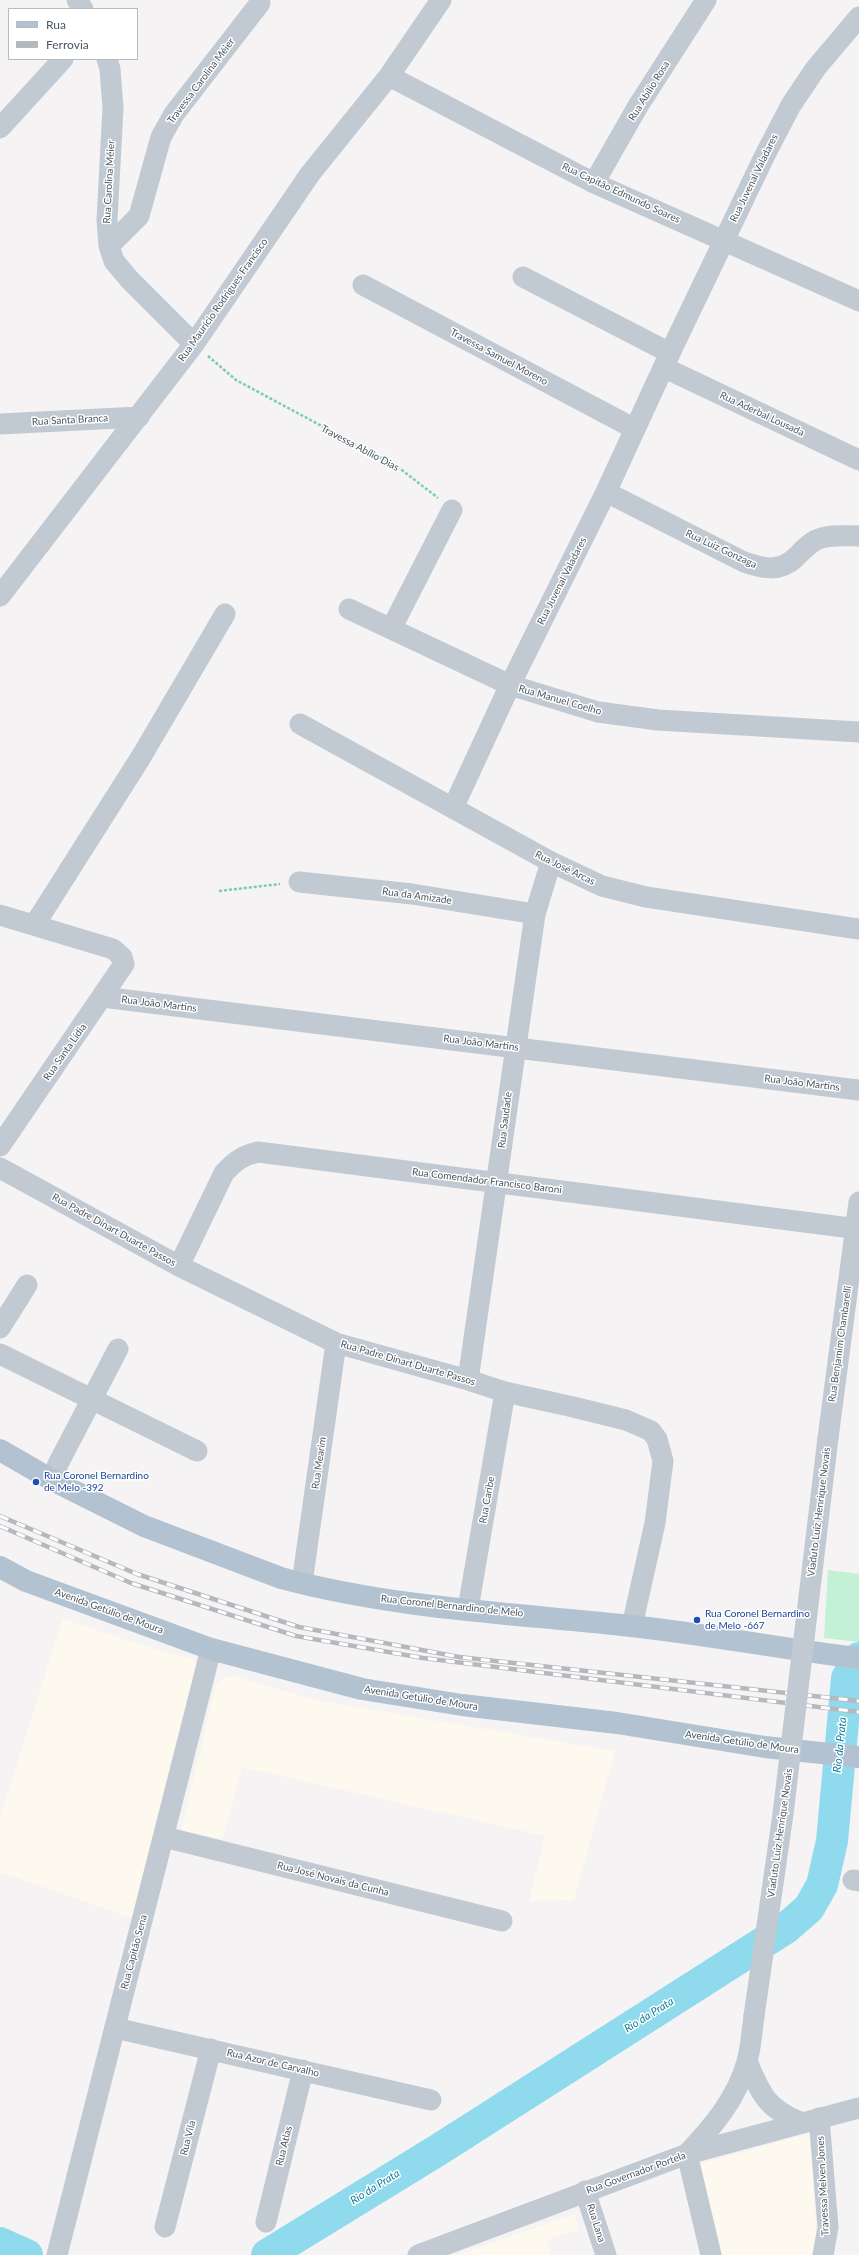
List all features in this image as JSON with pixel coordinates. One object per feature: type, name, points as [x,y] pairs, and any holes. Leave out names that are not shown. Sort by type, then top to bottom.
[{"type":"main road","name":"Rua Coronel Bernardino de Melo","points":[[0,1450],[52,1480],[144,1526],[267,1573],[302,1583],[392,1601],[632,1626],[850,1657]]},
{"type":"main road","name":"Avenida Getúlio de Moura","points":[[0,1567],[26,1581],[211,1649],[362,1689],[462,1705],[617,1723],[765,1747],[859,1757]]},
{"type":"street","name":"Rua Maurício Rodrigues Francisco","points":[[0,596],[194,344],[310,174],[389,76],[441,0]]},
{"type":"street","name":"Rua Abílio Rosa","points":[[594,183],[638,106],[706,0]]},
{"type":"street","name":"Travessa Carolina Méier","points":[[109,246],[139,216],[161,137],[174,114],[260,3]]},
{"type":"street","name":"Rua Juvenal Valadares","points":[[453,808],[510,685],[606,492],[724,240],[791,105],[816,68],[859,17]]},
{"type":"street","points":[[0,128],[62,60]]},
{"type":"street","name":"Rua Carolina Méier","points":[[107,60],[110,69],[113,108],[107,220],[109,246],[114,262],[128,279],[194,344]]},
{"type":"street","name":"Rua Capitão Edmundo Soares","points":[[389,76],[594,183],[859,301]]},
{"type":"street","points":[[523,277],[667,360]]},
{"type":"street","name":"Travessa Samuel Moreno","points":[[363,285],[635,429]]},
{"type":"street","name":"Rua Aderbal Lousada","points":[[667,360],[859,460]]},
{"type":"street","name":"Rua Santa Branca","points":[[0,424],[139,417]]},
{"type":"street","name":"Rua Luiz Gonzaga","points":[[606,492],[744,562],[762,568],[775,569],[789,563],[806,546],[818,539],[837,536],[859,536]]},
{"type":"street","points":[[391,629],[452,510]]},
{"type":"street","name":"Rua Manuel Coelho","points":[[349,609],[510,685],[598,712],[650,719],[859,732]]},
{"type":"street","points":[[0,915],[35,924],[141,756],[225,614]]},
{"type":"street","name":"Rua José Arcas","points":[[300,724],[551,862],[602,886],[646,897],[859,929]]},
{"type":"street","name":"Rua Saudade","points":[[468,1380],[498,1183],[515,1047],[535,914],[551,862]]},
{"type":"street","name":"Rua da Amizade","points":[[299,882],[412,894],[535,914]]},
{"type":"street","name":"Rua Santa Lídia","points":[[0,1146],[123,968],[122,956],[113,949],[35,924]]},
{"type":"street","name":"Rua João Martins","points":[[102,997],[859,1090]]},
{"type":"street","name":"Rua Comendador Francisco Baroni","points":[[179,1266],[224,1173],[234,1162],[247,1154],[258,1152],[857,1229]]},
{"type":"street","name":"Rua Padre Dinart Duarte Passos","points":[[0,1168],[179,1266],[336,1343],[468,1380],[505,1392],[626,1420],[651,1431],[658,1439],[663,1461],[655,1523],[632,1626]]},
{"type":"street","name":"Rua Benjamim Chambarelli","points":[[828,1438],[857,1229],[859,1202]]},
{"type":"street","points":[[0,1328],[27,1285]]},
{"type":"street","name":"Rua Mearim","points":[[302,1583],[336,1343]]},
{"type":"street","points":[[52,1480],[58,1464],[118,1349]]},
{"type":"street","points":[[0,1354],[197,1451]]},
{"type":"street","name":"Rua Caribe","points":[[468,1608],[505,1392]]},
{"type":"street","name":"Viaduto Luiz Henrique Novais","points":[[687,2154],[722,2115],[736,2090],[747,2061],[783,1814],[828,1438]]},
{"type":"street","name":"Rua Capitão Sena","points":[[57,2254],[211,1649]]},
{"type":"street","name":"Rua José Novais da Cunha","points":[[164,1837],[502,1921]]},
{"type":"street","name":"Rua Azor de Carvalho","points":[[115,2028],[431,2100]]},
{"type":"street","name":"Rua Vila","points":[[165,2227],[211,2049]]},
{"type":"street","points":[[747,2061],[761,2093],[768,2103],[785,2116],[810,2120]]},
{"type":"street","name":"Rua Atlas","points":[[266,2222],[303,2070]]},
{"type":"street","name":"Rua Governador Portela","points":[[418,2255],[585,2191],[687,2154],[859,2108]]},
{"type":"street","name":"Travessa Melven Jones","points":[[810,2120],[828,2227],[823,2255]]},
{"type":"street","points":[[687,2154],[711,2255]]},
{"type":"street","name":"Rua Lana","points":[[585,2191],[606,2255]]},
{"type":"path","name":"Travessa Abílio Dias","points":[[194,344],[236,380],[398,467],[452,510]]},
{"type":"path","points":[[219,892],[299,882]]},
{"type":"shaded area","points":[[63,1619],[128,1641],[195,1660],[196,1668],[135,1919],[0,1872],[0,1816]]},
{"type":"shaded area","points":[[233,1676],[320,1701],[615,1751],[574,1900],[529,1901],[545,1836],[242,1767],[223,1839],[181,1830],[216,1685],[223,1678]]},
{"type":"shaded area","points":[[810,2133],[817,2242],[813,2255],[721,2255],[700,2164]]},
{"type":"shaded area","points":[[574,2214],[579,2229],[547,2240],[552,2255],[457,2255]]},
{"type":"green space","points":[[828,1570],[859,1574],[859,1642],[824,1638]]},
{"type":"waterway","name":"Rio da Prata","points":[[267,2255],[438,2150],[786,1928],[809,1908],[822,1885],[832,1841],[847,1678],[859,1658]]},
{"type":"waterway","name":"Rio da Prata","points":[[0,2243],[27,2255]]},
{"type":"railway","points":[[0,1516],[137,1574],[299,1627],[459,1657],[859,1701]]},
{"type":"railway","points":[[0,1526],[131,1583],[296,1636],[423,1658],[859,1712]]},
{"type":"place","name":"Rua Coronel Bernardino de Melo -392","points":[[36,1482]]},
{"type":"place","name":"Rua Coronel Bernardino de Melo -667","points":[[697,1620]]}]
